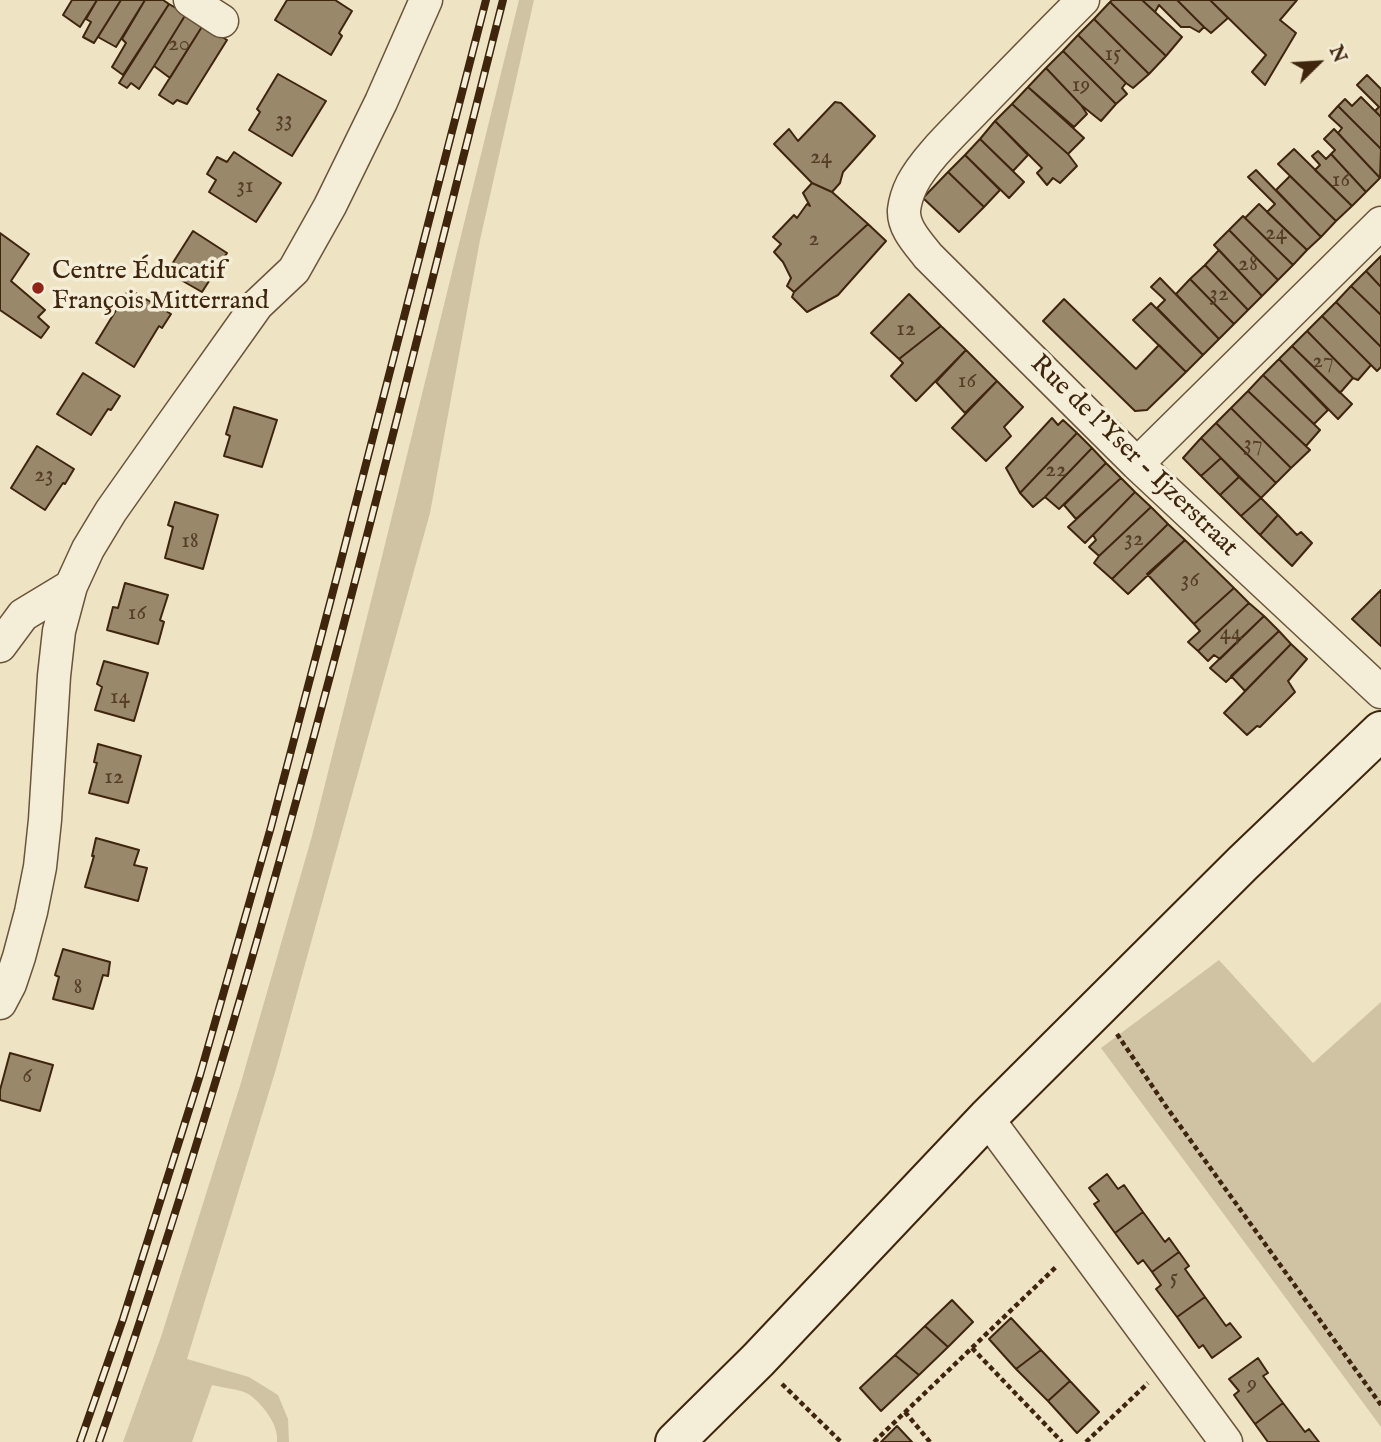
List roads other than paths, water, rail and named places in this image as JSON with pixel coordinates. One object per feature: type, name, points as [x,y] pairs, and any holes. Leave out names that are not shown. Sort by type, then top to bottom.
[{"type":"main road","points":[[675,1442],[758,1360],[987,1118],[1243,863],[1381,731]]},
{"type":"street","points":[[190,0],[222,21]]},
{"type":"street","points":[[0,1003],[19,957],[40,867],[54,676],[59,631],[71,586],[88,549],[111,511],[166,433],[257,305],[294,270],[330,206],[381,102],[426,0]]},
{"type":"street","name":"Rue de l'Yser - Ijzerstraat","points":[[1083,0],[949,137],[912,183],[904,209],[905,222],[928,256],[1137,464],[1381,692]]},
{"type":"street","points":[[1137,464],[1381,223]]},
{"type":"street","points":[[0,646],[23,615],[71,586]]},
{"type":"street","points":[[987,1118],[1168,1363],[1211,1436]]},
{"type":"railway","points":[[80,1442],[123,1319],[200,1075],[271,827],[486,0]]},
{"type":"railway","points":[[99,1442],[159,1264],[267,906],[365,544],[503,0]]},
{"type":"place","name":"Centre Éducatif François Mitterrand","points":[[38,288]]}]
